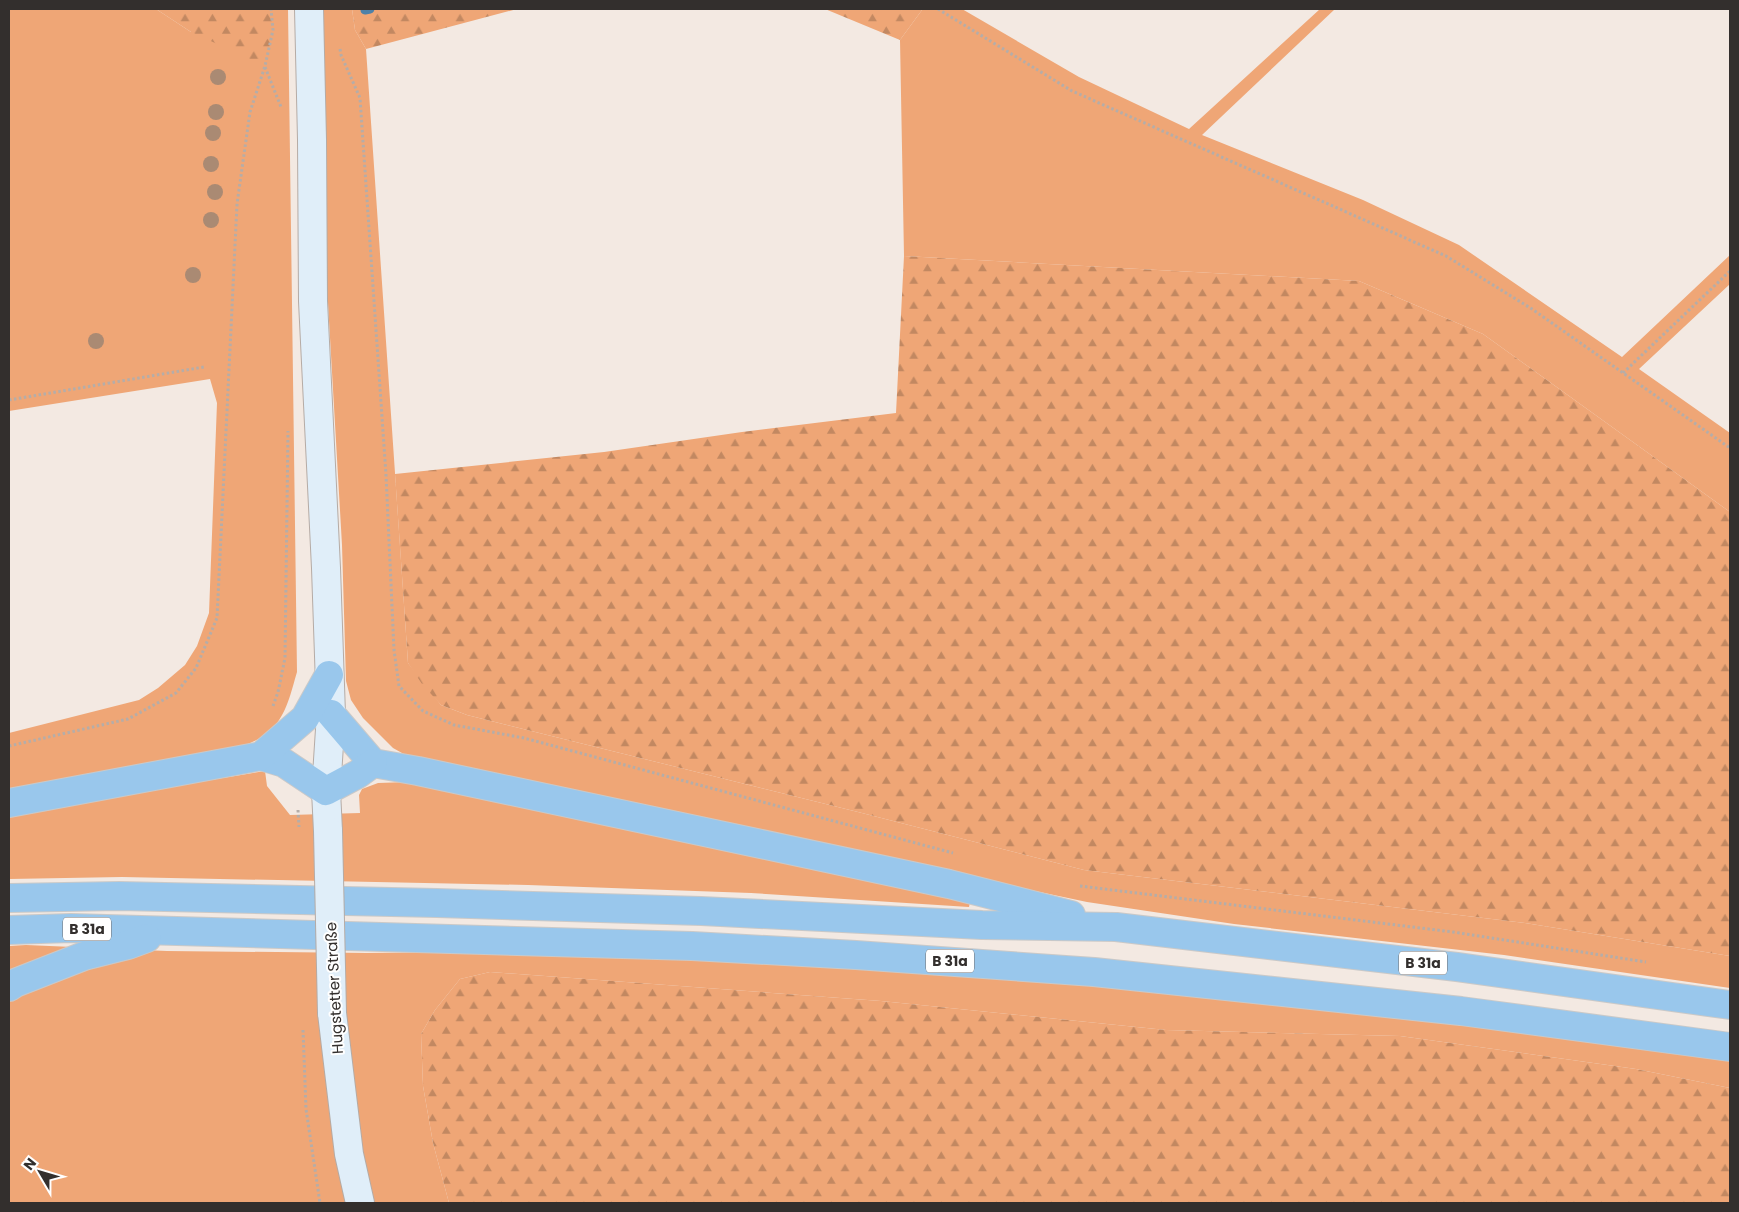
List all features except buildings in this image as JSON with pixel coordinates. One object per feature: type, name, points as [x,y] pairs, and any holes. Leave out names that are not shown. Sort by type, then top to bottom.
[{"type":"highway","points":[[9,803],[270,748],[305,718],[329,675]]},
{"type":"highway","points":[[331,714],[373,763],[428,773],[949,884],[1116,927]]},
{"type":"highway","points":[[270,748],[327,812],[358,774],[373,763]]},
{"type":"highway","name":"B 31a","points":[[9,898],[119,896],[437,903],[701,911],[982,925],[1116,927],[1457,967],[1730,1005]]},
{"type":"highway","name":"B 31a","points":[[9,930],[71,928],[692,946],[856,954],[1094,972],[1461,1011],[1730,1047]]},
{"type":"highway","points":[[9,987],[84,956],[128,945],[165,932]]},
{"type":"main road","name":"Hugstetter Straße","points":[[309,9],[313,300],[331,714],[327,812],[332,1013],[349,1154],[360,1203]]},
{"type":"path","points":[[9,746],[128,719],[176,694],[196,668],[217,618],[237,204],[250,112],[265,66],[273,30],[271,9]]},
{"type":"path","points":[[938,9],[1072,91],[1446,256],[1532,309],[1730,448]]},
{"type":"path","points":[[340,47],[341,55],[360,98],[386,475],[394,650],[399,686],[423,711],[454,725],[524,738],[960,855]]},
{"type":"path","points":[[265,66],[281,106],[281,115]]},
{"type":"path","points":[[1623,372],[1730,271]]},
{"type":"path","points":[[9,400],[204,366]]},
{"type":"path","points":[[270,748],[270,716],[278,692],[285,658],[288,431]]},
{"type":"path","points":[[294,803],[298,810]]},
{"type":"path","points":[[1075,886],[1453,932],[1647,962]]},
{"type":"path","points":[[303,1022],[306,1108],[320,1203]]},
{"type":"green space","points":[[9,9],[156,9],[191,32],[259,9],[288,9],[297,672],[288,702],[276,724],[264,735],[240,748],[9,791],[9,733],[139,700],[158,688],[185,665],[197,646],[209,613],[217,403],[210,379],[9,411]]},
{"type":"green space","points":[[156,9],[271,9],[273,30],[265,66],[191,32]]},
{"type":"green space","points":[[321,9],[352,9],[355,30],[366,49],[408,663],[441,705],[467,715],[1084,870],[1525,923],[1730,956],[1730,988],[1504,955],[1234,924],[1087,902],[411,758],[393,748],[363,718],[351,700],[346,681],[342,545],[325,251]]},
{"type":"green space","points":[[352,9],[517,9],[366,49],[355,30]]},
{"type":"green space","points":[[825,9],[921,9],[922,10],[900,40]]},
{"type":"green space","points":[[921,9],[962,9],[1079,77],[1189,129],[1320,9],[1335,9],[1202,135],[1363,200],[1459,245],[1622,357],[1730,255],[1730,284],[1639,369],[1730,433],[1730,512],[1483,334],[1359,281],[904,256],[900,40]]},
{"type":"green space","points":[[904,256],[1359,281],[1483,334],[1730,512],[1730,956],[1525,923],[1084,870],[467,715],[441,705],[422,684],[408,663],[395,474],[604,452],[742,432],[896,413]]},
{"type":"green space","points":[[265,771],[267,786],[290,815],[360,813],[359,795],[362,789],[378,783],[408,782],[970,902],[969,907],[751,893],[528,885],[122,877],[9,879],[9,813]]},
{"type":"green space","points":[[26,945],[167,951],[367,953],[546,951],[838,967],[1210,995],[1519,1028],[1730,1060],[1730,1088],[1636,1069],[1400,1036],[1166,1030],[881,1001],[490,972],[460,979],[435,1010],[421,1034],[423,1086],[433,1143],[449,1203],[9,1203],[9,946]]},
{"type":"green space","points":[[490,972],[881,1001],[1166,1030],[1400,1036],[1636,1069],[1730,1088],[1730,1203],[449,1203],[433,1143],[423,1086],[421,1034],[435,1010],[460,979]]},
{"type":"waterway","points":[[365,10],[370,9]]}]
